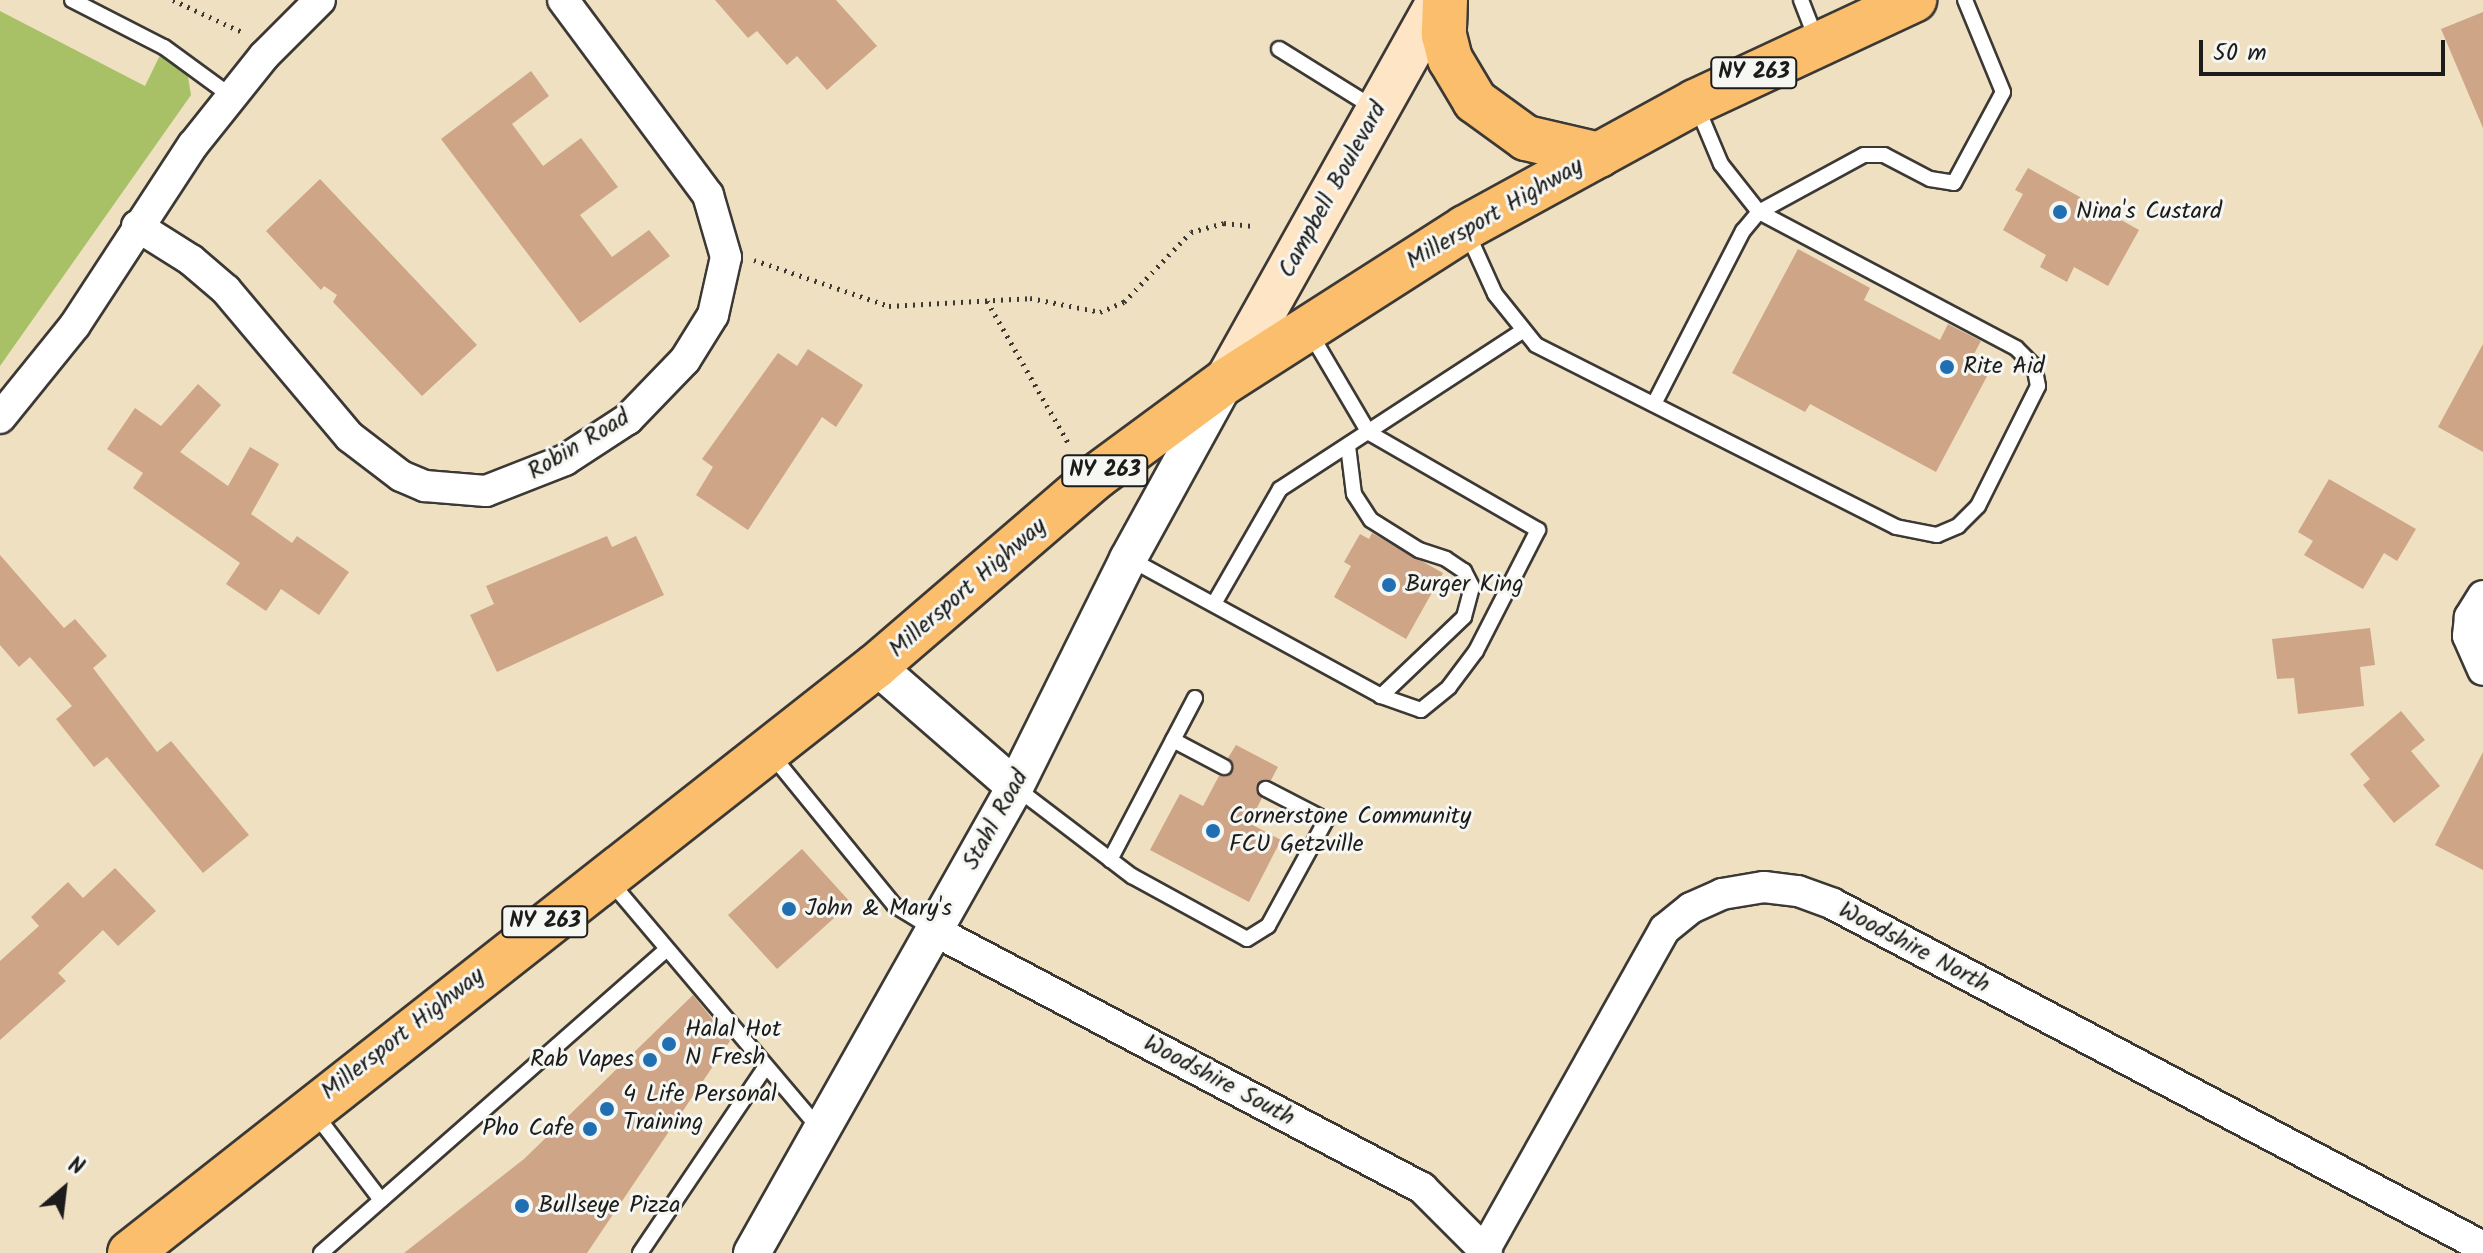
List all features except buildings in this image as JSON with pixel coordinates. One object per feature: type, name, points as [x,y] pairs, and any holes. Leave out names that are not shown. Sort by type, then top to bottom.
[{"type":"main road","name":"Campbell Boulevard","points":[[1226,381],[1442,0]]},
{"type":"main road","points":[[1442,0],[1444,35],[1450,59],[1475,101],[1526,138],[1599,155]]},
{"type":"main road","name":"Millersport Highway","points":[[130,1253],[604,875],[876,666],[1097,476],[1226,381],[1465,228],[1695,102],[1817,42],[1914,0]]},
{"type":"street","points":[[0,418],[75,325],[137,226],[231,96],[264,56],[320,0]]},
{"type":"street","name":"Robin Road","points":[[137,226],[191,260],[226,290],[374,460],[425,486],[457,491],[513,484],[565,460],[628,419],[657,393],[701,338],[718,299],[726,257],[708,195],[563,0]]},
{"type":"street","name":"Stahl Road","points":[[752,1253],[1015,787],[1128,559],[1226,381]]},
{"type":"street","points":[[2483,596],[2470,617],[2468,636],[2483,670]]},
{"type":"street","points":[[876,666],[1015,787]]},
{"type":"street","name":"Woodshire North","points":[[1486,1252],[1665,929],[1691,908],[1722,894],[1764,887],[1798,891],[1833,904],[2483,1247]]},
{"type":"street","name":"Woodshire South","points":[[935,931],[1422,1188],[1486,1252]]},
{"type":"lane","points":[[72,0],[164,47],[231,96]]},
{"type":"lane","points":[[1801,0],[1817,42]]},
{"type":"lane","points":[[1654,404],[1743,231],[1759,212],[1864,155],[1884,155],[1930,179],[1954,183],[2003,92],[1965,0]]},
{"type":"lane","points":[[1279,49],[1377,110]]},
{"type":"lane","points":[[1465,228],[1495,294],[1536,345],[1896,527],[1937,535],[1958,526],[1978,506],[2038,386],[2034,366],[2016,348],[1759,212],[1721,164],[1695,102]]},
{"type":"lane","points":[[1128,559],[1215,602],[1381,696],[1421,710],[1449,687],[1476,651],[1538,530],[1369,433],[1307,327]]},
{"type":"lane","points":[[1215,602],[1280,489],[1522,331]]},
{"type":"lane","points":[[1348,446],[1354,494],[1371,520],[1419,550],[1446,559],[1464,571],[1472,587],[1464,617],[1381,696]]},
{"type":"lane","points":[[1110,860],[1195,698]]},
{"type":"lane","points":[[1173,740],[1224,767]]},
{"type":"lane","points":[[768,751],[894,905],[935,931]]},
{"type":"lane","points":[[1015,787],[1110,860],[1247,939],[1268,926],[1326,820],[1266,789]]},
{"type":"lane","points":[[604,875],[822,1131]]},
{"type":"lane","points":[[321,1253],[666,950]]},
{"type":"lane","points":[[640,1253],[766,1066]]},
{"type":"lane","points":[[310,1108],[381,1200]]},
{"type":"path","points":[[173,0],[244,32],[264,56]]},
{"type":"path","points":[[726,257],[774,263],[889,306],[1030,298],[1100,312],[1124,302],[1191,232],[1224,223],[1254,226]]},
{"type":"path","points":[[987,301],[1069,444]]},
{"type":"green space","points":[[0,11],[145,86],[164,47],[188,77],[191,95],[0,366]]},
{"type":"place","name":"Nina's Custard","points":[[2060,212]]},
{"type":"place","name":"Rite Aid","points":[[1947,367]]},
{"type":"place","name":"Burger King","points":[[1389,585]]},
{"type":"place","name":"Cornerstone Community FCU Getzville","points":[[1213,831]]},
{"type":"place","name":"John & Mary's","points":[[789,909]]},
{"type":"place","name":"Halal Hot N Fresh","points":[[669,1044]]},
{"type":"place","name":"Rab Vapes","points":[[650,1060]]},
{"type":"place","name":"4 Life Personal Training","points":[[607,1109]]},
{"type":"place","name":"Pho Cafe","points":[[590,1129]]},
{"type":"place","name":"Bullseye Pizza","points":[[522,1206]]}]
